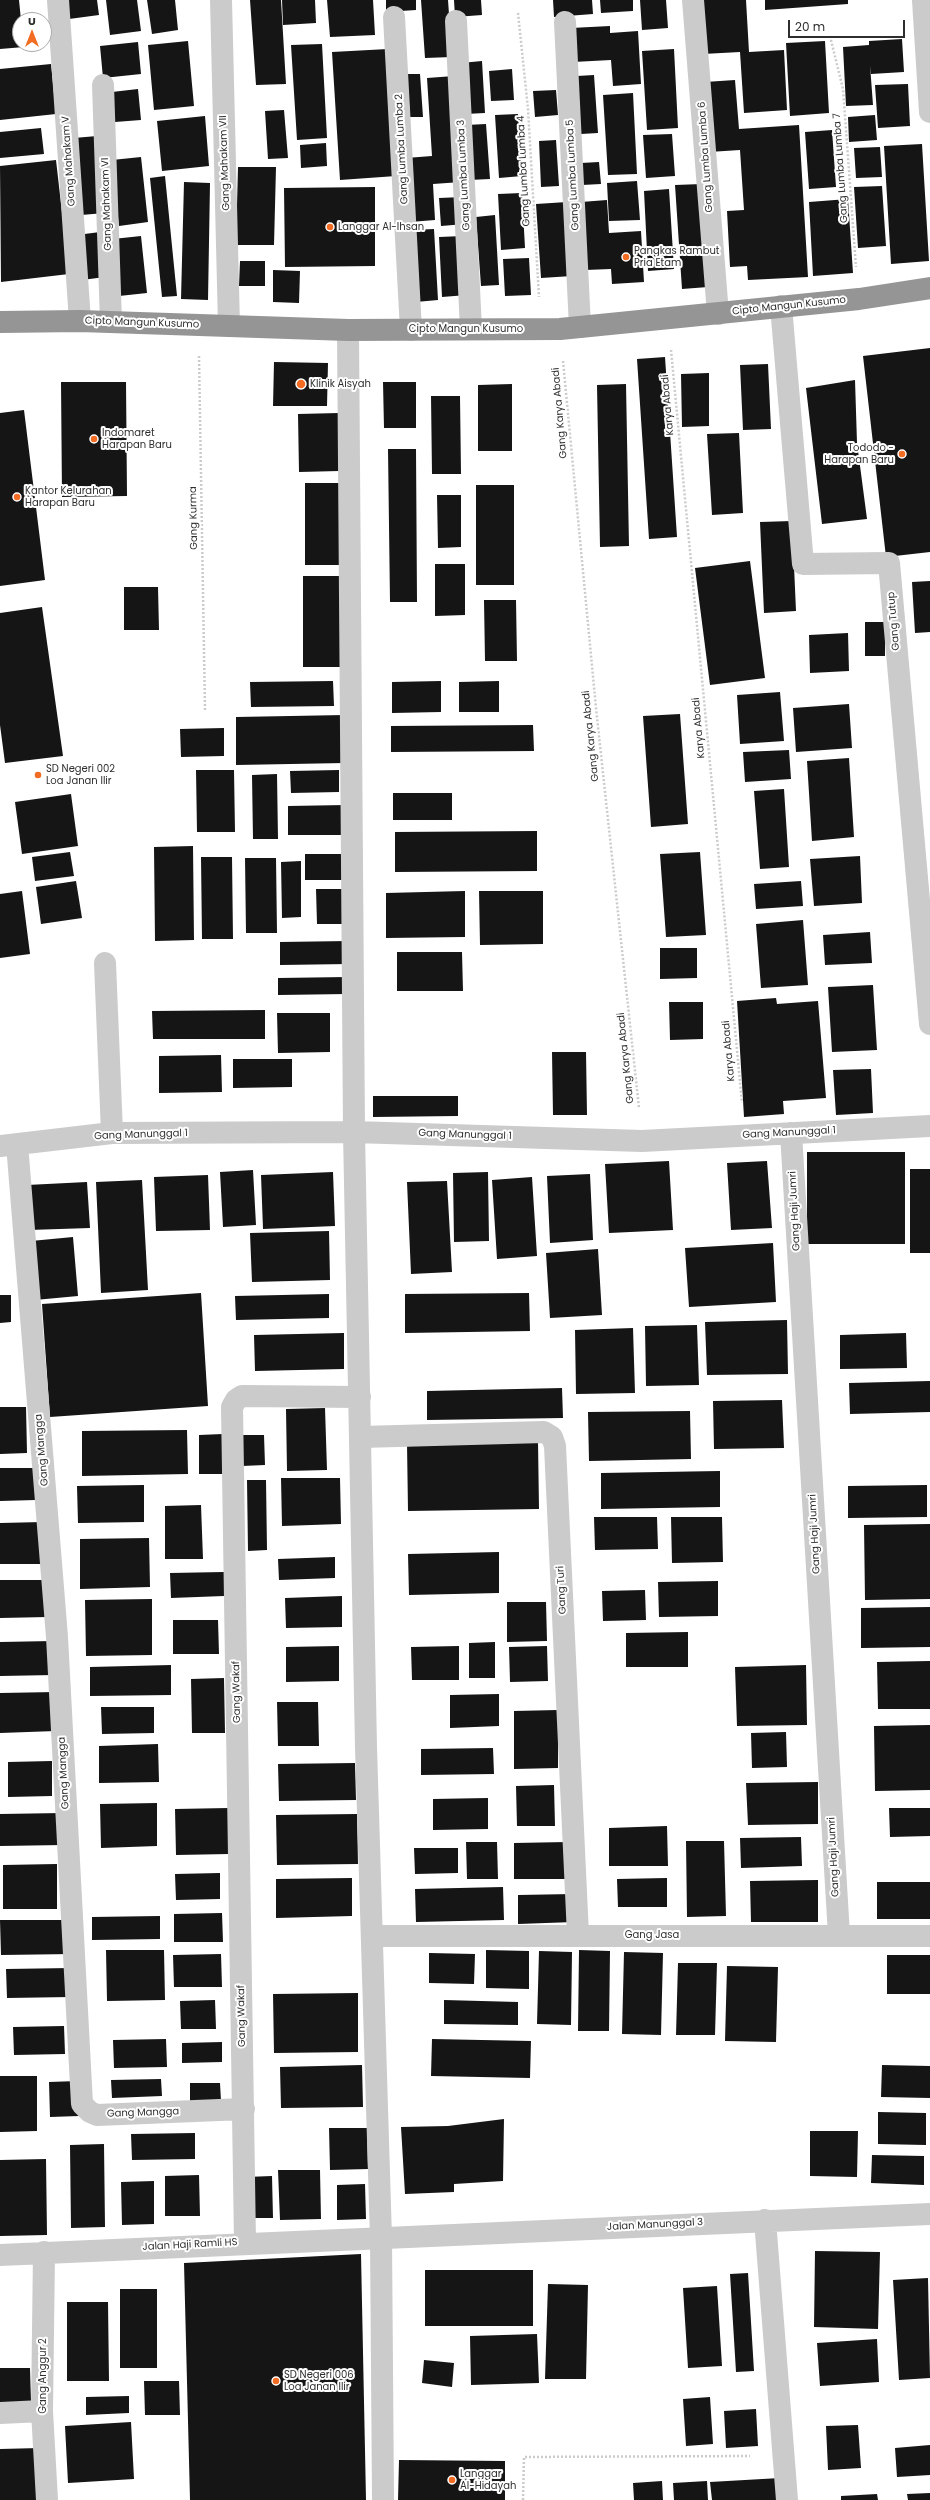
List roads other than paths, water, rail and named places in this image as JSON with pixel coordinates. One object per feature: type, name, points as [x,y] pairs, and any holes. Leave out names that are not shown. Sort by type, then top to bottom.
[{"type":"highway","name":"Cipto Mangun Kusumo","points":[[0,322],[80,321],[348,330],[560,328],[668,319],[859,299],[930,288]]},
{"type":"street","name":"Gang Mahakam V","points":[[58,0],[80,321]]},
{"type":"street","name":"Gang Mahakam VII","points":[[221,0],[229,326]]},
{"type":"street","name":"Gang Lumba Lumba 6","points":[[693,0],[718,314]]},
{"type":"street","points":[[923,0],[930,112]]},
{"type":"street","name":"Gang Lumba Lumba 2","points":[[394,17],[411,330]]},
{"type":"street","name":"Gang Lumba Lumba 3","points":[[456,21],[471,329]]},
{"type":"street","name":"Gang Lumba Lumba 5","points":[[560,328],[565,22]]},
{"type":"street","name":"Gang Mahakam VI","points":[[103,86],[111,322]]},
{"type":"street","name":"Gang Tutup","points":[[781,306],[803,564],[889,563],[930,1024]]},
{"type":"street","points":[[348,330],[354,1132],[366,1747],[373,1936],[381,2238],[383,2500]]},
{"type":"street","points":[[105,963],[112,1133]]},
{"type":"street","name":"Gang Manunggal 1","points":[[8,1145],[112,1133],[354,1132],[642,1141],[930,1126]]},
{"type":"street","name":"Gang Haji Jumri","points":[[791,1133],[839,1935]]},
{"type":"street","name":"Gang Mangga","points":[[8,1145],[57,1637],[82,2104],[90,2112],[97,2114],[244,2109]]},
{"type":"street","name":"Gang Wakaf","points":[[244,2109],[232,1407],[236,1400],[242,1396],[360,1397]]},
{"type":"street","name":"Gang Turi","points":[[361,1437],[544,1432],[552,1437],[555,1446],[578,1935]]},
{"type":"street","name":"Gang Jasa","points":[[373,1936],[930,1936]]},
{"type":"street","points":[[244,2109],[245,2242]]},
{"type":"street","name":"Jalan Manunggal 3","points":[[381,2238],[765,2220],[930,2214]]},
{"type":"street","points":[[765,2220],[785,2455],[787,2500]]},
{"type":"street","name":"Jalan Haji Ramli HS","points":[[0,2255],[245,2242],[381,2238]]},
{"type":"street","name":"Gang Anggur 2","points":[[44,2252],[42,2411],[47,2500]]},
{"type":"street","points":[[0,2413],[42,2411]]},
{"type":"place","name":"Langgar Al-Ihsan","points":[[330,227]]},
{"type":"place","name":"Pangkas Rambut Pria Etam","points":[[626,257]]},
{"type":"place","name":"Klinik Aisyah","points":[[301,384]]},
{"type":"place","name":"Indomaret Harapan Baru","points":[[94,439]]},
{"type":"place","name":"Tododo - Harapan Baru","points":[[902,454]]},
{"type":"place","name":"Kantor Kelurahan Harapan Baru","points":[[17,497]]},
{"type":"place","name":"SD Negeri 002 Loa Janan Ilir","points":[[38,775]]},
{"type":"place","name":"SD Negeri 006 Loa Janan Ilir","points":[[276,2381]]},
{"type":"place","name":"Langgar Al-Hidayah","points":[[452,2480]]}]
